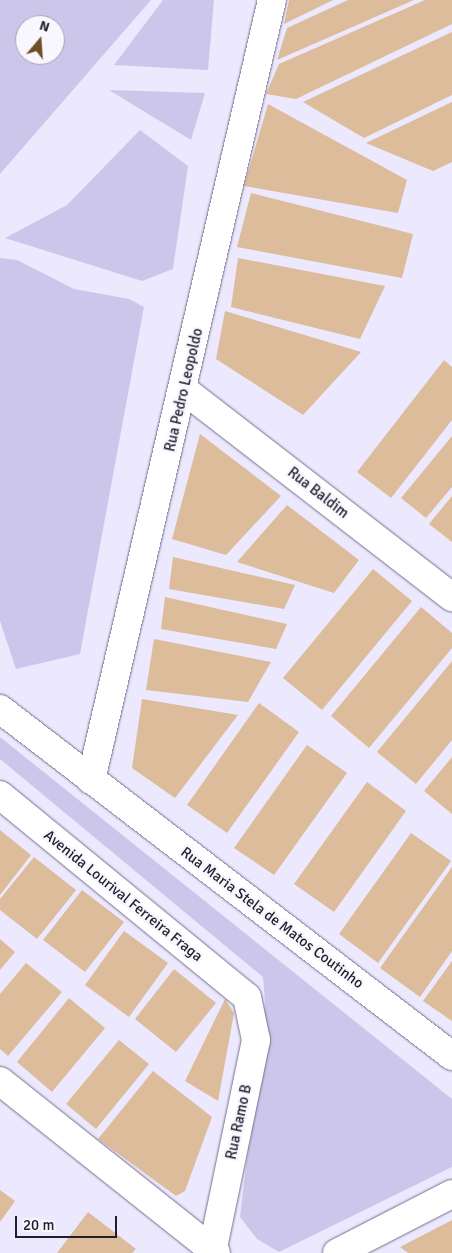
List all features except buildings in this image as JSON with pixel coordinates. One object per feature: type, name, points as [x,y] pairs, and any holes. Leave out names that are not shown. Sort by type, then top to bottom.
[{"type":"street","name":"Rua Pedro Leopoldo","points":[[91,780],[184,390],[272,0]]},
{"type":"street","name":"Rua Baldim","points":[[184,390],[452,597]]},
{"type":"street","points":[[0,709],[91,780]]},
{"type":"street","name":"Rua Maria Stela de Matos Coutinho","points":[[91,780],[452,1056]]},
{"type":"street","name":"Avenida Lourival Ferreira Fraga","points":[[0,795],[247,997]]},
{"type":"street","name":"Rua Ramo B","points":[[214,1250],[256,1040],[247,997]]},
{"type":"street","points":[[0,1082],[214,1250]]},
{"type":"street","points":[[337,1253],[452,1194]]},
{"type":"shaded area","points":[[0,0],[151,0],[0,174]]},
{"type":"shaded area","points":[[163,0],[214,0],[208,70],[114,65]]},
{"type":"shaded area","points":[[109,90],[205,93],[191,140]]},
{"type":"shaded area","points":[[140,130],[188,166],[173,269],[142,281],[5,238],[67,205]]},
{"type":"shaded area","points":[[0,258],[17,260],[74,289],[129,299],[144,307],[80,654],[16,669],[0,621]]},
{"type":"shaded area","points":[[0,737],[452,1099],[452,1167],[279,1252],[257,1239],[240,1217],[265,1002],[263,977],[0,759]]}]
